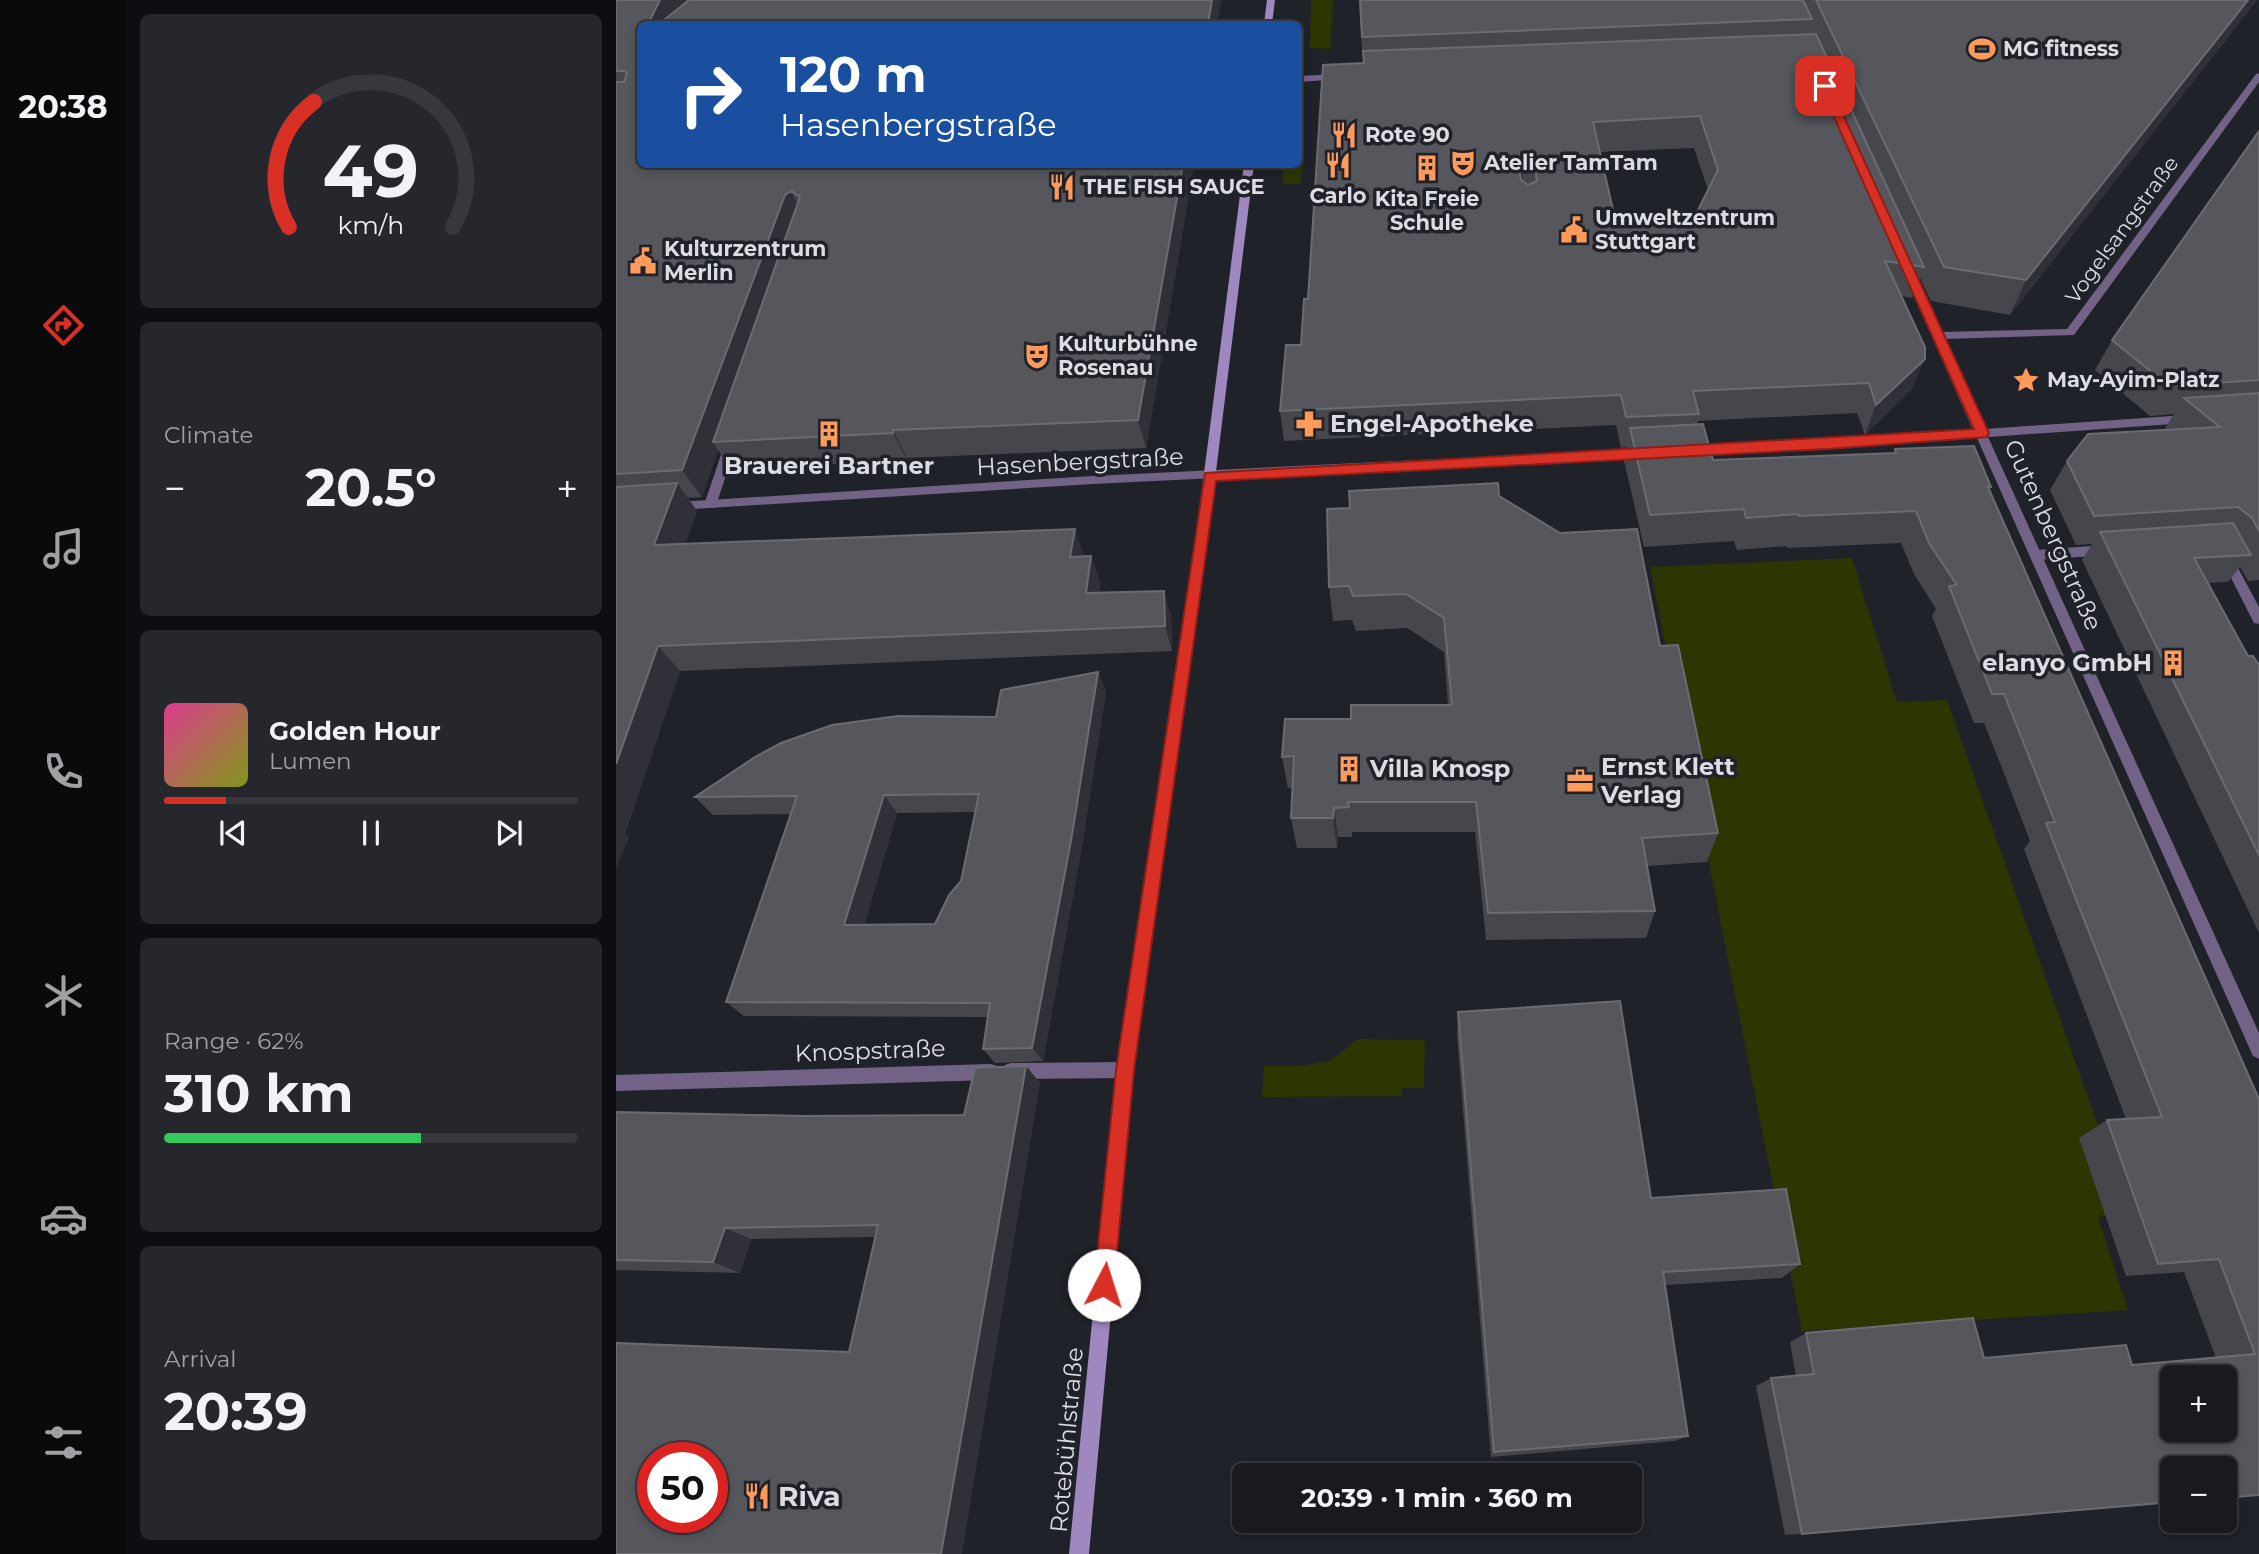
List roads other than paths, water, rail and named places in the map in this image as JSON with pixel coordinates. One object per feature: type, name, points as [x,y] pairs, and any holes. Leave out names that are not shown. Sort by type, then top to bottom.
[{"type":"main road","points":[[1268,21],[1271,0]]},
{"type":"main road","name":"Rotebühlstraße","points":[[1079,1554],[1125,1070],[1210,476],[1248,168]]},
{"type":"street","name":"Vogelsangstraße","points":[[1937,336],[2070,332],[2259,76]]},
{"type":"street","points":[[1302,79],[1347,77]]},
{"type":"street","name":"Gutenbergstraße","points":[[1904,263],[1983,433],[2259,1051]]},
{"type":"street","points":[[1682,451],[2198,418]]},
{"type":"street","points":[[710,505],[736,430]]},
{"type":"street","name":"Hasenbergstraße","points":[[670,507],[1093,480],[1656,452]]},
{"type":"street","points":[[2216,543],[2259,619]]},
{"type":"street","points":[[2037,555],[2121,549]]},
{"type":"street","name":"Knospstraße","points":[[616,1083],[1125,1070]]},
{"type":"place","name":"MG fitness","points":[[1982,49]]},
{"type":"place","name":"Rote 90","points":[[1344,135]]},
{"type":"place","name":"Atelier TamTam","points":[[1463,163]]},
{"type":"place","name":"Carlo","points":[[1338,165]]},
{"type":"place","name":"Kita Freie Schule","points":[[1427,168]]},
{"type":"place","name":"THE FISH SAUCE","points":[[1062,187]]},
{"type":"place","name":"Umweltzentrum Stuttgart","points":[[1574,230]]},
{"type":"place","name":"Kulturzentrum Merlin","points":[[643,261]]},
{"type":"place","name":"Kulturbühne Rosenau","points":[[1037,356]]},
{"type":"place","name":"May-Ayim-Platz","points":[[2026,380]]},
{"type":"place","name":"Engel-Apotheke","points":[[1309,424]]},
{"type":"place","name":"Brauerei Bartner","points":[[829,434]]},
{"type":"place","name":"elanyo GmbH","points":[[2173,663]]},
{"type":"place","name":"Villa Knosp","points":[[1349,769]]},
{"type":"place","name":"Ernst Klett Verlag","points":[[1580,781]]},
{"type":"place","name":"Riva","points":[[757,1496]]}]
